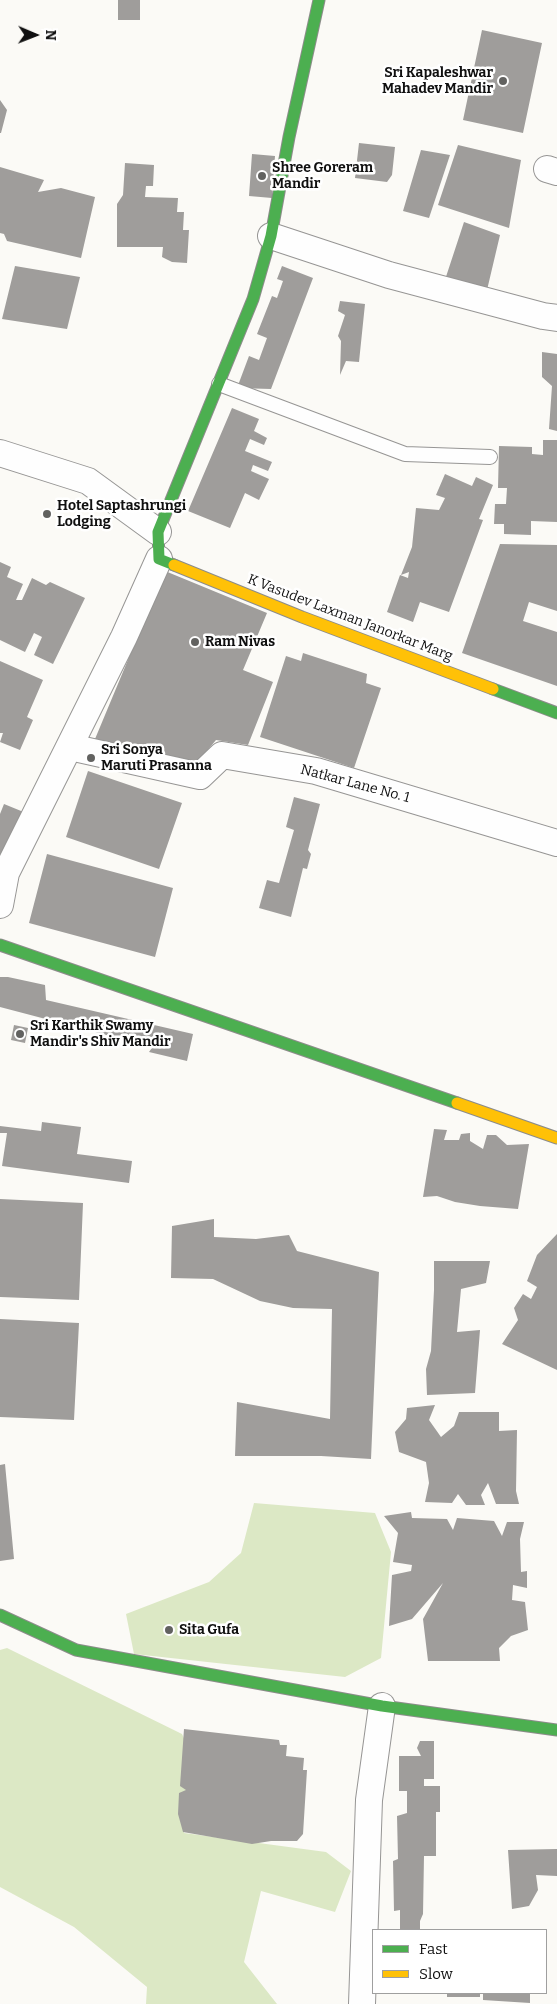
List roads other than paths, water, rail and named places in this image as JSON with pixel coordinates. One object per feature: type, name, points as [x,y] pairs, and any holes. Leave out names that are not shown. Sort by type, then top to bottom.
[{"type":"street","points":[[0,906],[6,873],[124,637],[159,559],[158,532],[253,299],[271,236],[289,137],[319,0]]},
{"type":"street","points":[[271,236],[389,275],[543,316],[557,318]]},
{"type":"street","points":[[0,453],[88,481],[158,532]]},
{"type":"street","name":"K Vasudev Laxman Janorkar Marg","points":[[159,559],[302,617],[557,713]]},
{"type":"street","name":"Natkar Lane No. 1","points":[[70,747],[200,776],[222,754],[316,771],[557,843]]},
{"type":"street","points":[[0,945],[557,1138]]},
{"type":"street","points":[[0,1615],[76,1650],[382,1706],[557,1730]]},
{"type":"street","points":[[362,2004],[369,1800],[382,1706]]},
{"type":"lane","points":[[219,384],[405,454],[490,457]]},
{"type":"place","name":"Sri Kapaleshwar Mahadev Mandir","points":[[503,81]]},
{"type":"place","name":"Shree Goreram Mandir","points":[[262,176]]},
{"type":"place","name":"Hotel Saptashrungi Lodging","points":[[47,514]]},
{"type":"place","name":"Ram Nivas","points":[[195,642]]},
{"type":"place","name":"Sri Sonya Maruti Prasanna","points":[[91,758]]},
{"type":"place","name":"Sri Karthik Swamy Mandir's Shiv Mandir","points":[[20,1034]]},
{"type":"place","name":"Sita Gufa","points":[[169,1630]]}]
